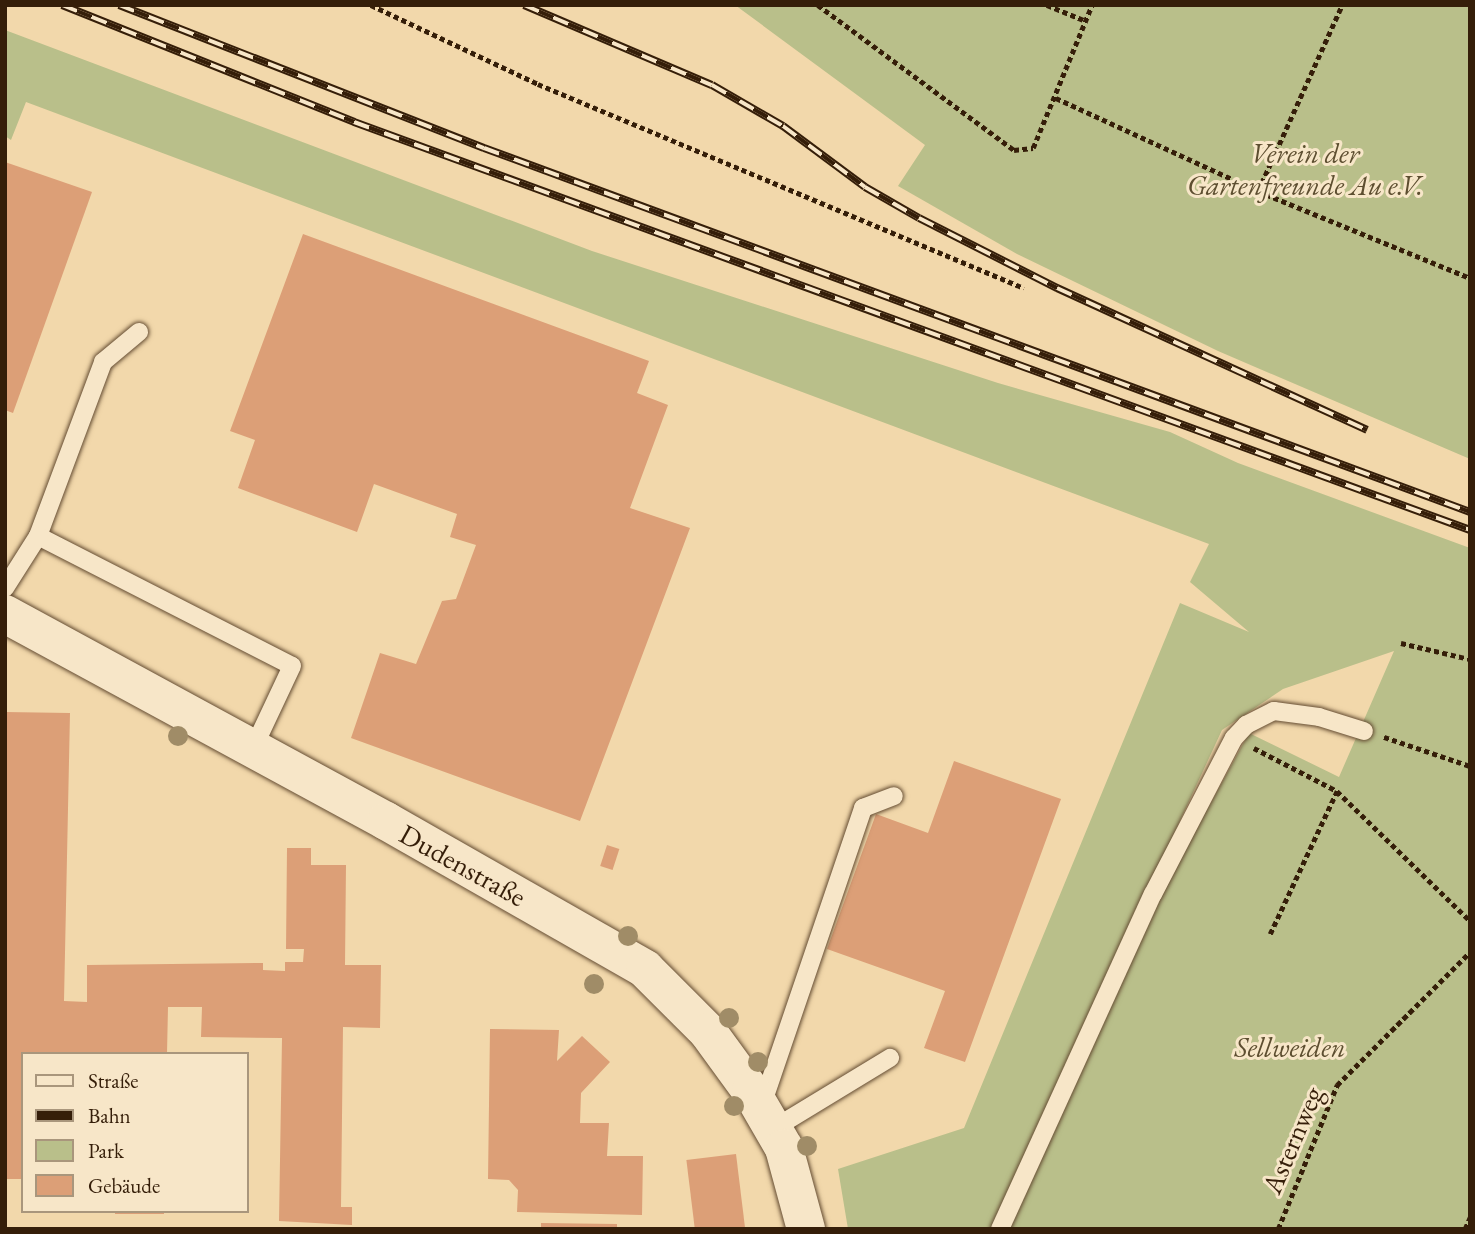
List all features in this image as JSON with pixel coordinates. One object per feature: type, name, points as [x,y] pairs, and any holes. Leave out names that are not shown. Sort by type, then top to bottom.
[{"type":"street","name":"Dudenstraße","points":[[5,614],[253,749],[645,970],[708,1032],[767,1119],[784,1148],[806,1229]]},
{"type":"lane","points":[[5,588],[38,536],[103,362],[139,331]]},
{"type":"lane","points":[[38,536],[292,666],[253,749]]},
{"type":"lane","points":[[1000,1229],[1153,894],[1234,738],[1246,724],[1274,711],[1318,717],[1364,731]]},
{"type":"lane","points":[[767,1119],[863,808],[894,796]]},
{"type":"lane","points":[[767,1119],[890,1058]]},
{"type":"path","points":[[371,5],[538,84],[1024,288]]},
{"type":"path","points":[[818,5],[1014,150],[1033,148],[1093,5]]},
{"type":"path","points":[[1047,5],[1086,21]]},
{"type":"path","points":[[1258,191],[1342,5]]},
{"type":"path","points":[[1056,98],[1258,191],[1470,278]]},
{"type":"path","points":[[1401,643],[1470,659]]},
{"type":"path","points":[[1364,731],[1470,766]]},
{"type":"path","points":[[1234,738],[1338,791],[1470,921]]},
{"type":"path","points":[[1270,934],[1338,791]]},
{"type":"path","name":"Asternweg","points":[[1278,1229],[1337,1085],[1470,952]]},
{"type":"path","points":[[1465,1229],[1470,1217]]},
{"type":"green space","name":"Verein der Gartenfreunde Au e.V.","points":[[735,5],[1470,5],[1470,459],[1218,351],[1017,254],[898,186],[925,145]]},
{"type":"green space","name":"Sellweiden","points":[[5,30],[592,251],[998,383],[1170,432],[1238,463],[1470,548],[1470,1229],[1008,1229],[1161,894],[1249,733],[1339,777],[1394,651],[1283,689],[1222,730],[991,1229],[848,1229],[838,1169],[964,1128],[1180,603],[1249,632],[1190,582],[1209,544],[26,102],[11,140],[5,136]]},
{"type":"building","points":[[5,162],[92,192],[13,413],[5,410]]},
{"type":"building","points":[[303,234],[649,361],[637,393],[668,405],[630,508],[690,528],[580,821],[351,738],[380,653],[416,664],[442,601],[456,599],[476,545],[450,537],[457,514],[374,484],[357,532],[238,488],[255,440],[230,431]]},
{"type":"building","points":[[5,712],[70,713],[64,1001],[87,1002],[87,965],[263,963],[263,970],[285,971],[285,962],[303,962],[304,949],[286,949],[287,848],[311,848],[311,865],[346,865],[345,965],[381,965],[380,1028],[343,1027],[341,1207],[352,1207],[352,1225],[279,1221],[282,1038],[201,1037],[202,1007],[168,1007],[167,1052],[21,1052],[21,1179],[5,1179]]},
{"type":"building","points":[[954,761],[1061,799],[965,1062],[924,1048],[945,991],[827,949],[876,814],[928,833]]},
{"type":"building","points":[[607,845],[619,849],[613,870],[600,866]]},
{"type":"building","points":[[490,1029],[559,1030],[557,1061],[582,1036],[610,1062],[581,1093],[580,1123],[609,1123],[607,1156],[643,1156],[642,1215],[517,1212],[518,1190],[509,1180],[488,1179]]},
{"type":"building","points":[[736,1154],[745,1229],[695,1229],[686,1160]]},
{"type":"building","points":[[115,1213],[164,1213],[164,1214]]},
{"type":"building","points":[[541,1223],[617,1224],[617,1229],[541,1229]]},
{"type":"railway","points":[[62,5],[354,122],[1470,530]]},
{"type":"railway","points":[[119,5],[484,148],[1470,512]]},
{"type":"railway","points":[[524,5],[712,85],[783,126],[865,187],[919,218],[1057,288],[1367,430]]}]
